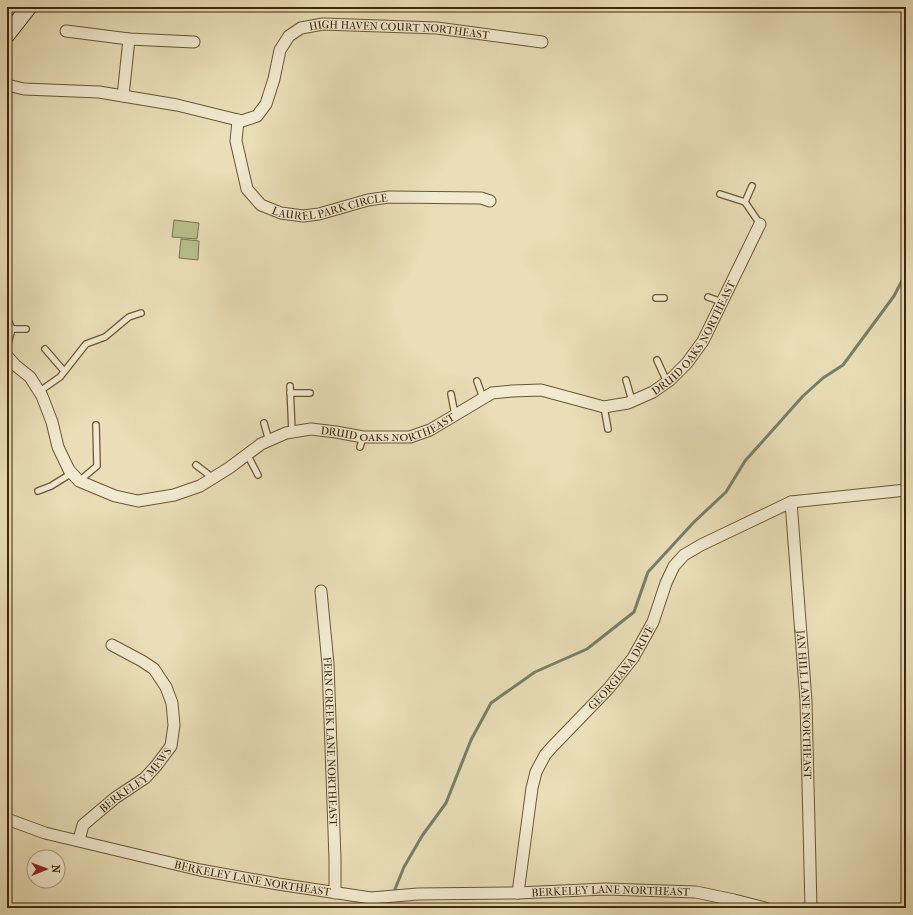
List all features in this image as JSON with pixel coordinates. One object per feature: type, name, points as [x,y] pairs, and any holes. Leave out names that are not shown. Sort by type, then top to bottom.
[{"type":"main road","points":[[7,34],[29,7]]},
{"type":"street","name":"HIGH HAVEN COURT NORTHEAST","points":[[7,85],[24,89],[99,92],[177,105],[242,121],[257,116],[266,104],[274,79],[280,50],[289,36],[301,28],[323,24],[437,28],[542,42]]},
{"type":"street","points":[[66,31],[129,39],[194,42]]},
{"type":"street","points":[[123,96],[129,39]]},
{"type":"street","name":"LAUREL PARK CIRCLE","points":[[238,120],[236,141],[247,189],[261,205],[281,213],[303,216],[319,214],[368,200],[389,197],[481,198],[490,201]]},
{"type":"street","name":"DRUID OAKS NORTHEAST","points":[[76,477],[115,496],[138,501],[174,495],[200,486],[260,444],[286,433],[311,429],[336,432],[361,442],[410,436],[430,430],[492,393],[512,390],[541,390],[604,407],[628,403],[653,392],[667,382],[687,363],[703,341],[760,224]]},
{"type":"street","points":[[7,356],[15,365],[30,377],[40,392],[52,422],[58,448],[69,470],[76,477]]},
{"type":"street","name":"GEORGIANA DRIVE","points":[[518,893],[532,788],[538,767],[544,755],[609,688],[633,658],[653,622],[666,583],[674,566],[684,556],[701,545],[791,502],[906,490]]},
{"type":"street","name":"JAN HILL LANE NORTHEAST","points":[[791,502],[806,701],[811,908]]},
{"type":"street","name":"FERN CREEK LANE NORTHEAST","points":[[321,591],[328,664],[335,893]]},
{"type":"street","name":"BERKELEY MEWS","points":[[79,840],[83,825],[115,798],[145,778],[171,746],[174,725],[172,703],[166,687],[154,669],[112,645]]},
{"type":"street","name":"BERKELEY LANE NORTHEAST","points":[[7,819],[45,833],[200,870],[278,884],[371,898],[418,894],[518,893],[606,889],[696,892],[765,908]]},
{"type":"lane","points":[[745,202],[752,186]]},
{"type":"lane","points":[[720,194],[745,202],[760,224]]},
{"type":"lane","points":[[708,297],[722,302]]},
{"type":"lane","points":[[656,298],[664,298]]},
{"type":"lane","points":[[40,392],[60,377],[86,344],[105,337],[129,317],[141,313]]},
{"type":"lane","points":[[7,318],[12,329],[7,347]]},
{"type":"lane","points":[[12,329],[26,329]]},
{"type":"lane","points":[[45,349],[64,371]]},
{"type":"lane","points":[[657,360],[667,382]]},
{"type":"lane","points":[[626,380],[632,401]]},
{"type":"lane","points":[[477,381],[483,398]]},
{"type":"lane","points":[[290,386],[292,432]]},
{"type":"lane","points":[[290,393],[310,393]]},
{"type":"lane","points":[[451,394],[455,415]]},
{"type":"lane","points":[[604,407],[608,429]]},
{"type":"lane","points":[[264,422],[269,440]]},
{"type":"lane","points":[[38,491],[76,477],[97,466],[96,425]]},
{"type":"lane","points":[[247,454],[258,475]]},
{"type":"lane","points":[[196,465],[213,478]]},
{"type":"green space","points":[[174,220],[199,223],[197,239],[172,237]]},
{"type":"green space","points":[[181,239],[199,241],[198,260],[179,258]]},
{"type":"waterway","points":[[393,894],[404,867],[422,836],[446,803],[471,740],[491,703],[535,672],[587,649],[634,612],[648,572],[694,522],[726,492],[745,461],[803,396],[823,378],[843,365],[894,296],[906,273]]},
{"type":"waterway","points":[[385,908],[390,900]]}]
